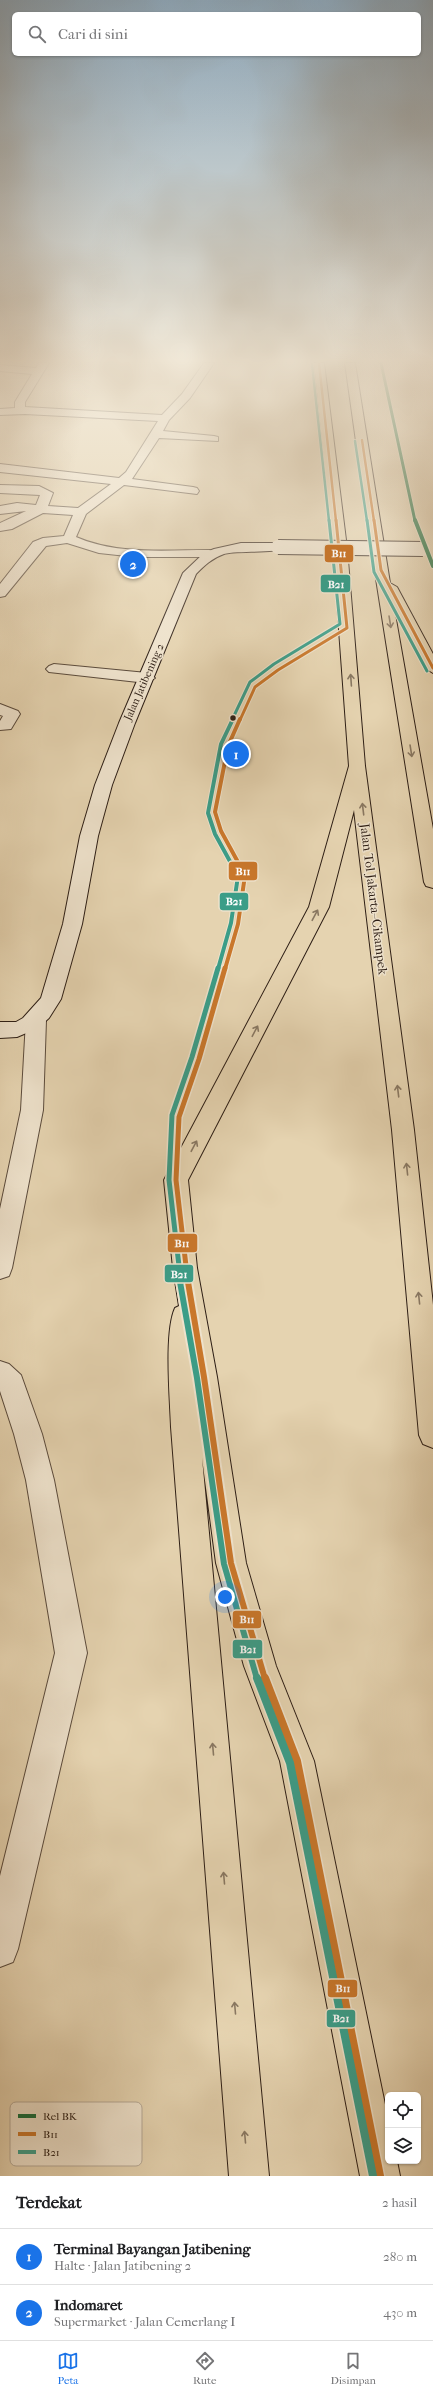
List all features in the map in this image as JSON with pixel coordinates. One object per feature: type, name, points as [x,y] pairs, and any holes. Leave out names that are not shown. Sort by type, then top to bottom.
[{"type":"highway","name":"Jalan Tol Jakarta–Cikampek","points":[[330,465],[343,577],[357,766],[403,1130],[433,1435]]},
{"type":"highway","points":[[365,465],[381,570],[433,882]]},
{"type":"highway","points":[[381,570],[433,668]]},
{"type":"highway","points":[[357,766],[319,908],[176,1180],[185,1268],[204,1377],[231,1563],[260,1666],[297,1761],[380,2176]]},
{"type":"highway","points":[[185,1268],[182,1365],[185,1427],[249,2176]]},
{"type":"street","points":[[69,539],[81,512],[115,485],[123,481],[131,474],[137,465]]},
{"type":"street","points":[[0,468],[123,481],[193,491]]},
{"type":"street","points":[[0,489],[46,492],[47,494],[41,509],[7,526],[0,527]]},
{"type":"street","points":[[0,510],[17,507],[81,512]]},
{"type":"street","points":[[0,593],[38,545],[43,542],[69,539],[88,547],[111,551],[209,554]]},
{"type":"street","name":"Jalan Jatibening 2","points":[[32,1024],[51,999],[78,900],[88,837],[127,719],[147,678],[190,573],[200,560],[209,554],[234,548],[278,547],[433,549]]},
{"type":"street","points":[[54,669],[147,678]]},
{"type":"street","points":[[0,709],[12,714],[5,726]]},
{"type":"street","points":[[0,1030],[10,1031],[32,1024],[32,1110],[0,1268]]},
{"type":"street","points":[[0,1373],[11,1384],[28,1434],[38,1472],[71,1652],[0,1949]]},
{"type":"rail line","name":"BK","points":[[402,465],[412,513],[433,566]]},
{"type":"transit line","name":"B21","points":[[323,465],[340,624],[274,664],[250,682],[221,744],[208,813],[215,834],[238,876],[231,923],[192,1057],[172,1115],[169,1180],[178,1269],[197,1378],[224,1564],[253,1668],[290,1763],[373,2176]]},
{"type":"transit line","name":"B11","points":[[330,465],[347,628],[278,670],[255,687],[228,746],[215,812],[221,831],[245,875],[238,924],[199,1059],[179,1117],[176,1180],[185,1268],[204,1377],[231,1563],[260,1666],[297,1761],[380,2176]]},
{"type":"transit line","name":"B21","points":[[358,465],[374,572],[427,671]]},
{"type":"transit line","name":"B11","points":[[366,465],[381,570],[433,668]]},
{"type":"place","name":"Indomaret","points":[[133,564]]},
{"type":"place","name":"Terminal Bayangan Jatibening","points":[[236,754]]}]
